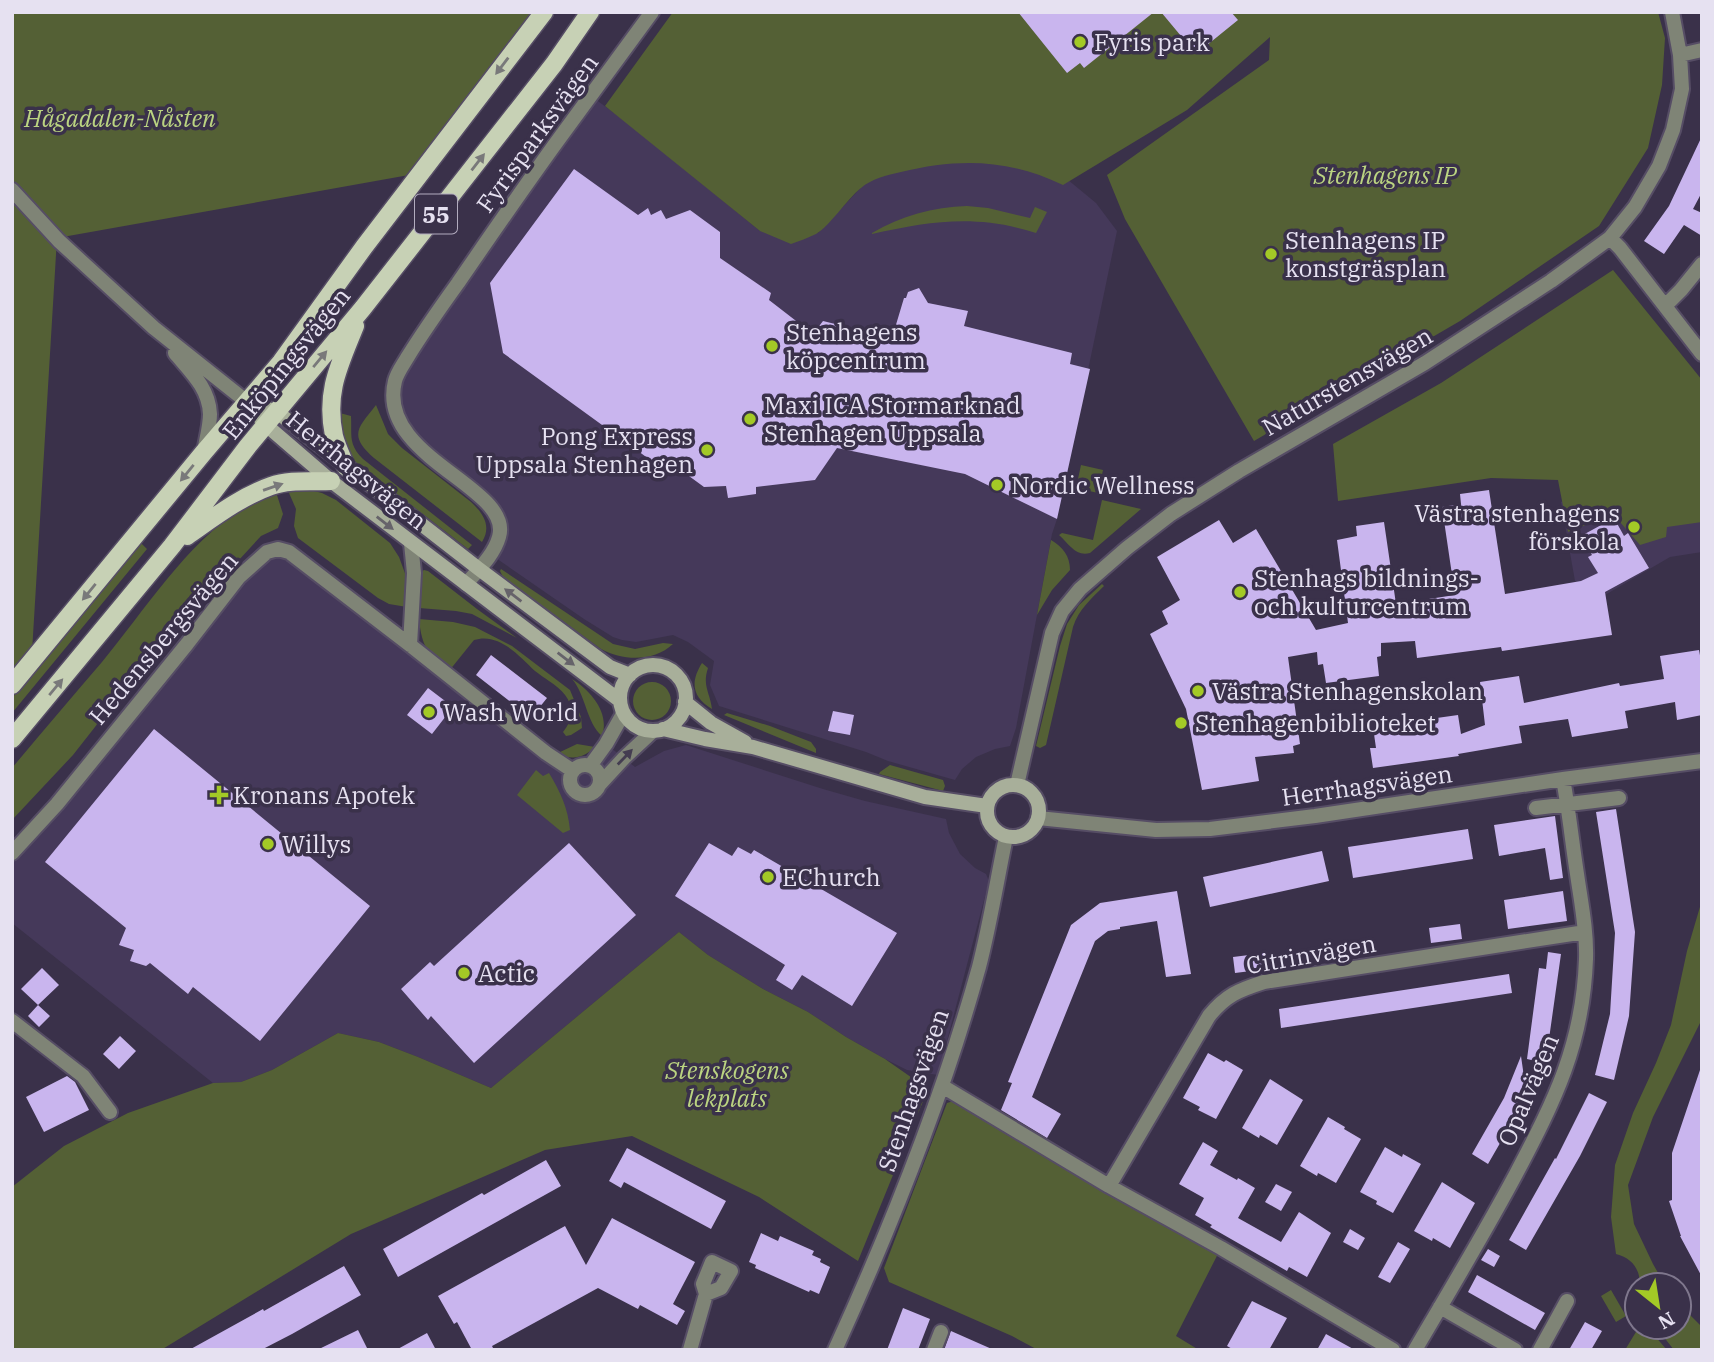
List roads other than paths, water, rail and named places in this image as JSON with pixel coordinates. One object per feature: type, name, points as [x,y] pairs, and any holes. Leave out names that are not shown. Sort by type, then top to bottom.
[{"type":"main road","name":"Enköpingsvägen","points":[[12,685],[281,362],[364,247],[544,12]]},
{"type":"main road","name":"Enköpingsvägen","points":[[12,739],[172,546],[271,418],[363,308],[554,64],[590,12]]},
{"type":"main road","points":[[346,467],[335,438],[332,392],[337,371],[363,308]]},
{"type":"main road","points":[[172,546],[233,505],[272,485],[293,481],[331,481]]},
{"type":"street","name":"Fyrisparksvägen","points":[[466,584],[491,554],[500,535],[500,519],[487,502],[418,447],[403,428],[396,413],[393,396],[395,378],[430,321],[652,12]]},
{"type":"street","name":"Naturstensvägen","points":[[1017,785],[1052,633],[1062,611],[1080,589],[1127,548],[1180,508],[1248,465],[1425,363],[1551,281],[1610,238],[1634,207],[1659,166],[1673,130],[1682,89],[1680,55],[1672,12]]},
{"type":"street","points":[[1680,55],[1702,50]]},
{"type":"street","points":[[12,190],[59,240],[154,328],[247,402]]},
{"type":"street","points":[[1610,238],[1702,354]]},
{"type":"street","points":[[1665,306],[1702,264]]},
{"type":"street","points":[[154,328],[203,386],[210,416],[204,452]]},
{"type":"street","name":"Herrhagsvägen","points":[[247,402],[346,467],[610,667],[629,675]]},
{"type":"street","name":"Herrhagsvägen","points":[[271,418],[331,481],[621,707]]},
{"type":"street","points":[[411,543],[414,573],[411,645]]},
{"type":"street","name":"Hedensbergsvägen","points":[[12,853],[57,804],[239,577],[267,552],[278,549],[289,552],[538,747],[573,771],[570,776],[571,786],[578,794],[592,794],[600,784]]},
{"type":"street","points":[[590,766],[607,744],[621,707],[621,688],[629,675],[646,665],[662,666],[673,672],[681,680],[685,691],[681,715],[673,724],[658,730],[624,758],[600,784]]},
{"type":"street","points":[[685,702],[711,723],[752,747]]},
{"type":"street","points":[[621,707],[634,725],[645,730],[752,747],[925,797],[987,806]]},
{"type":"street","name":"Herrhagsvägen","points":[[1038,818],[1156,830],[1210,829],[1702,761]]},
{"type":"street","points":[[573,771],[579,766],[590,766],[599,774],[600,784]]},
{"type":"street","name":"Opalvägen","points":[[1415,1350],[1545,1120],[1575,1042],[1585,973],[1585,932],[1563,779]]},
{"type":"street","points":[[1017,785],[1032,793],[1039,809],[1038,818],[1030,831],[1022,836],[1006,837],[999,834],[989,822],[987,806],[998,789],[1017,785]]},
{"type":"street","points":[[1536,808],[1619,797]]},
{"type":"street","name":"Stenhagsvägen","points":[[835,1350],[898,1203],[942,1086],[979,966],[1006,837]]},
{"type":"street","name":"Citrinvägen","points":[[1109,1186],[1209,1016],[1219,1004],[1237,991],[1264,982],[1585,932]]},
{"type":"street","points":[[12,1021],[83,1076],[110,1112]]},
{"type":"street","points":[[942,1086],[1393,1350]]},
{"type":"street","points":[[690,1350],[706,1294]]},
{"type":"street","points":[[1540,1350],[1567,1301]]},
{"type":"street","points":[[1440,1307],[1515,1350]]},
{"type":"street","points":[[934,1350],[941,1332]]},
{"type":"place","name":"Fyris park","points":[[1080,42]]},
{"type":"place","name":"Stenhagens IP konstgräsplan","points":[[1271,254]]},
{"type":"place","name":"Stenhagens köpcentrum","points":[[772,346]]},
{"type":"place","name":"Maxi ICA Stormarknad Stenhagen Uppsala","points":[[750,419]]},
{"type":"place","name":"Pong Express Uppsala Stenhagen","points":[[707,450]]},
{"type":"place","name":"Nordic Wellness","points":[[997,485]]},
{"type":"place","name":"Västra stenhagens förskola","points":[[1634,527]]},
{"type":"place","name":"Stenhags bildnings- och kulturcentrum","points":[[1240,592]]},
{"type":"place","name":"Västra Stenhagenskolan","points":[[1198,691]]},
{"type":"place","name":"Wash World","points":[[429,712]]},
{"type":"place","name":"Stenhagenbiblioteket","points":[[1181,723]]},
{"type":"place","name":"Kronans Apotek","points":[[219,795]]},
{"type":"place","name":"Willys","points":[[268,844]]},
{"type":"place","name":"EChurch","points":[[768,877]]},
{"type":"place","name":"Actic","points":[[464,973]]},
{"type":"park label","name":"Hågadalen-Nåsten","points":[[120,118]]},
{"type":"park label","name":"Stenhagens IP","points":[[1385,175]]},
{"type":"park label","name":"Stenskogens lekplats","points":[[727,1084]]}]
